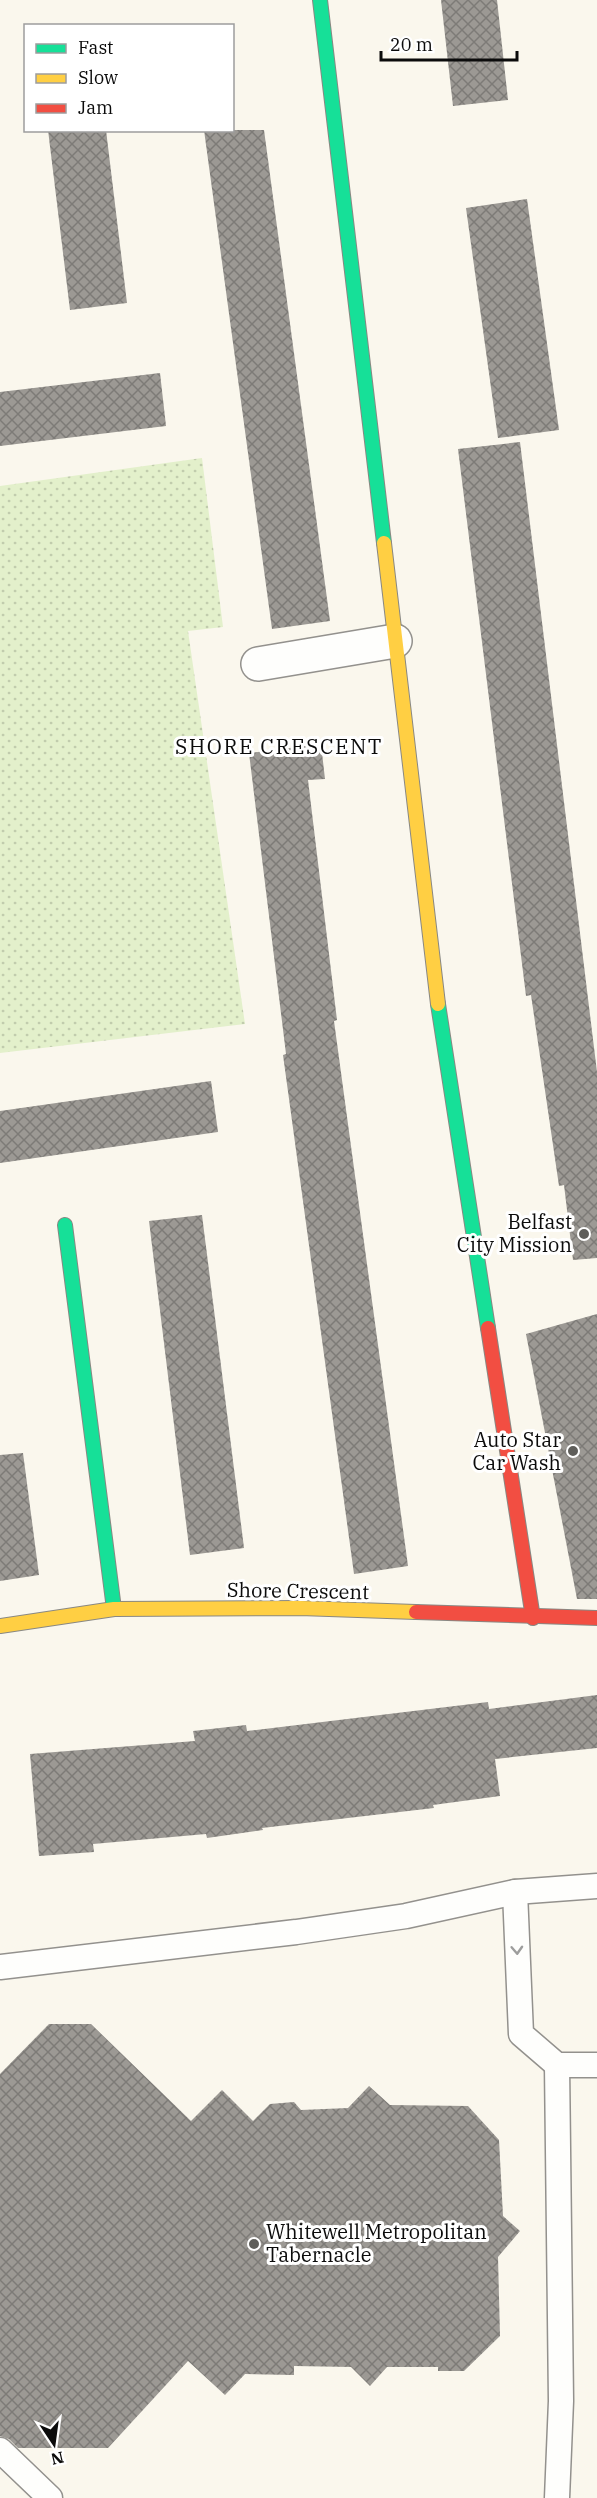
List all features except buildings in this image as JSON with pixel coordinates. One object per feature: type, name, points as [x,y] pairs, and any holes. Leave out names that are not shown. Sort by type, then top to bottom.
[{"type":"street","points":[[321,0],[439,1012],[533,1618]]},
{"type":"street","points":[[258,664],[395,640]]},
{"type":"street","points":[[65,1225],[114,1609]]},
{"type":"street","name":"Shore Crescent","points":[[0,1626],[114,1609],[300,1608],[533,1618],[597,1618]]},
{"type":"lane","points":[[0,1967],[406,1916],[515,1892],[597,1886]]},
{"type":"lane","points":[[515,1892],[521,2034],[557,2065],[597,2065]]},
{"type":"lane","points":[[557,2065],[561,2400],[557,2498]]},
{"type":"lane","points":[[0,2450],[50,2498]]},
{"type":"green space","points":[[202,458],[223,627],[188,631],[245,1024],[0,1053],[0,486]]},
{"type":"traffic: fast","points":[[320,0],[384,543]]},
{"type":"traffic: fast","points":[[438,1004],[488,1328]]},
{"type":"traffic: fast","points":[[65,1225],[114,1609]]},
{"type":"traffic: slow","points":[[384,543],[438,1004]]},
{"type":"traffic: slow","points":[[0,1626],[114,1609],[300,1608],[416,1612]]},
{"type":"traffic: jam","points":[[488,1328],[533,1618]]},
{"type":"traffic: jam","points":[[416,1612],[597,1618]]},
{"type":"place","name":"Belfast City Mission","points":[[584,1234]]},
{"type":"place","name":"Auto Star Car Wash","points":[[573,1451]]},
{"type":"place","name":"Whitewell Metropolitan Tabernacle","points":[[254,2244]]},
{"type":"district","name":"SHORE CRESCENT","points":[[279,747]]}]
